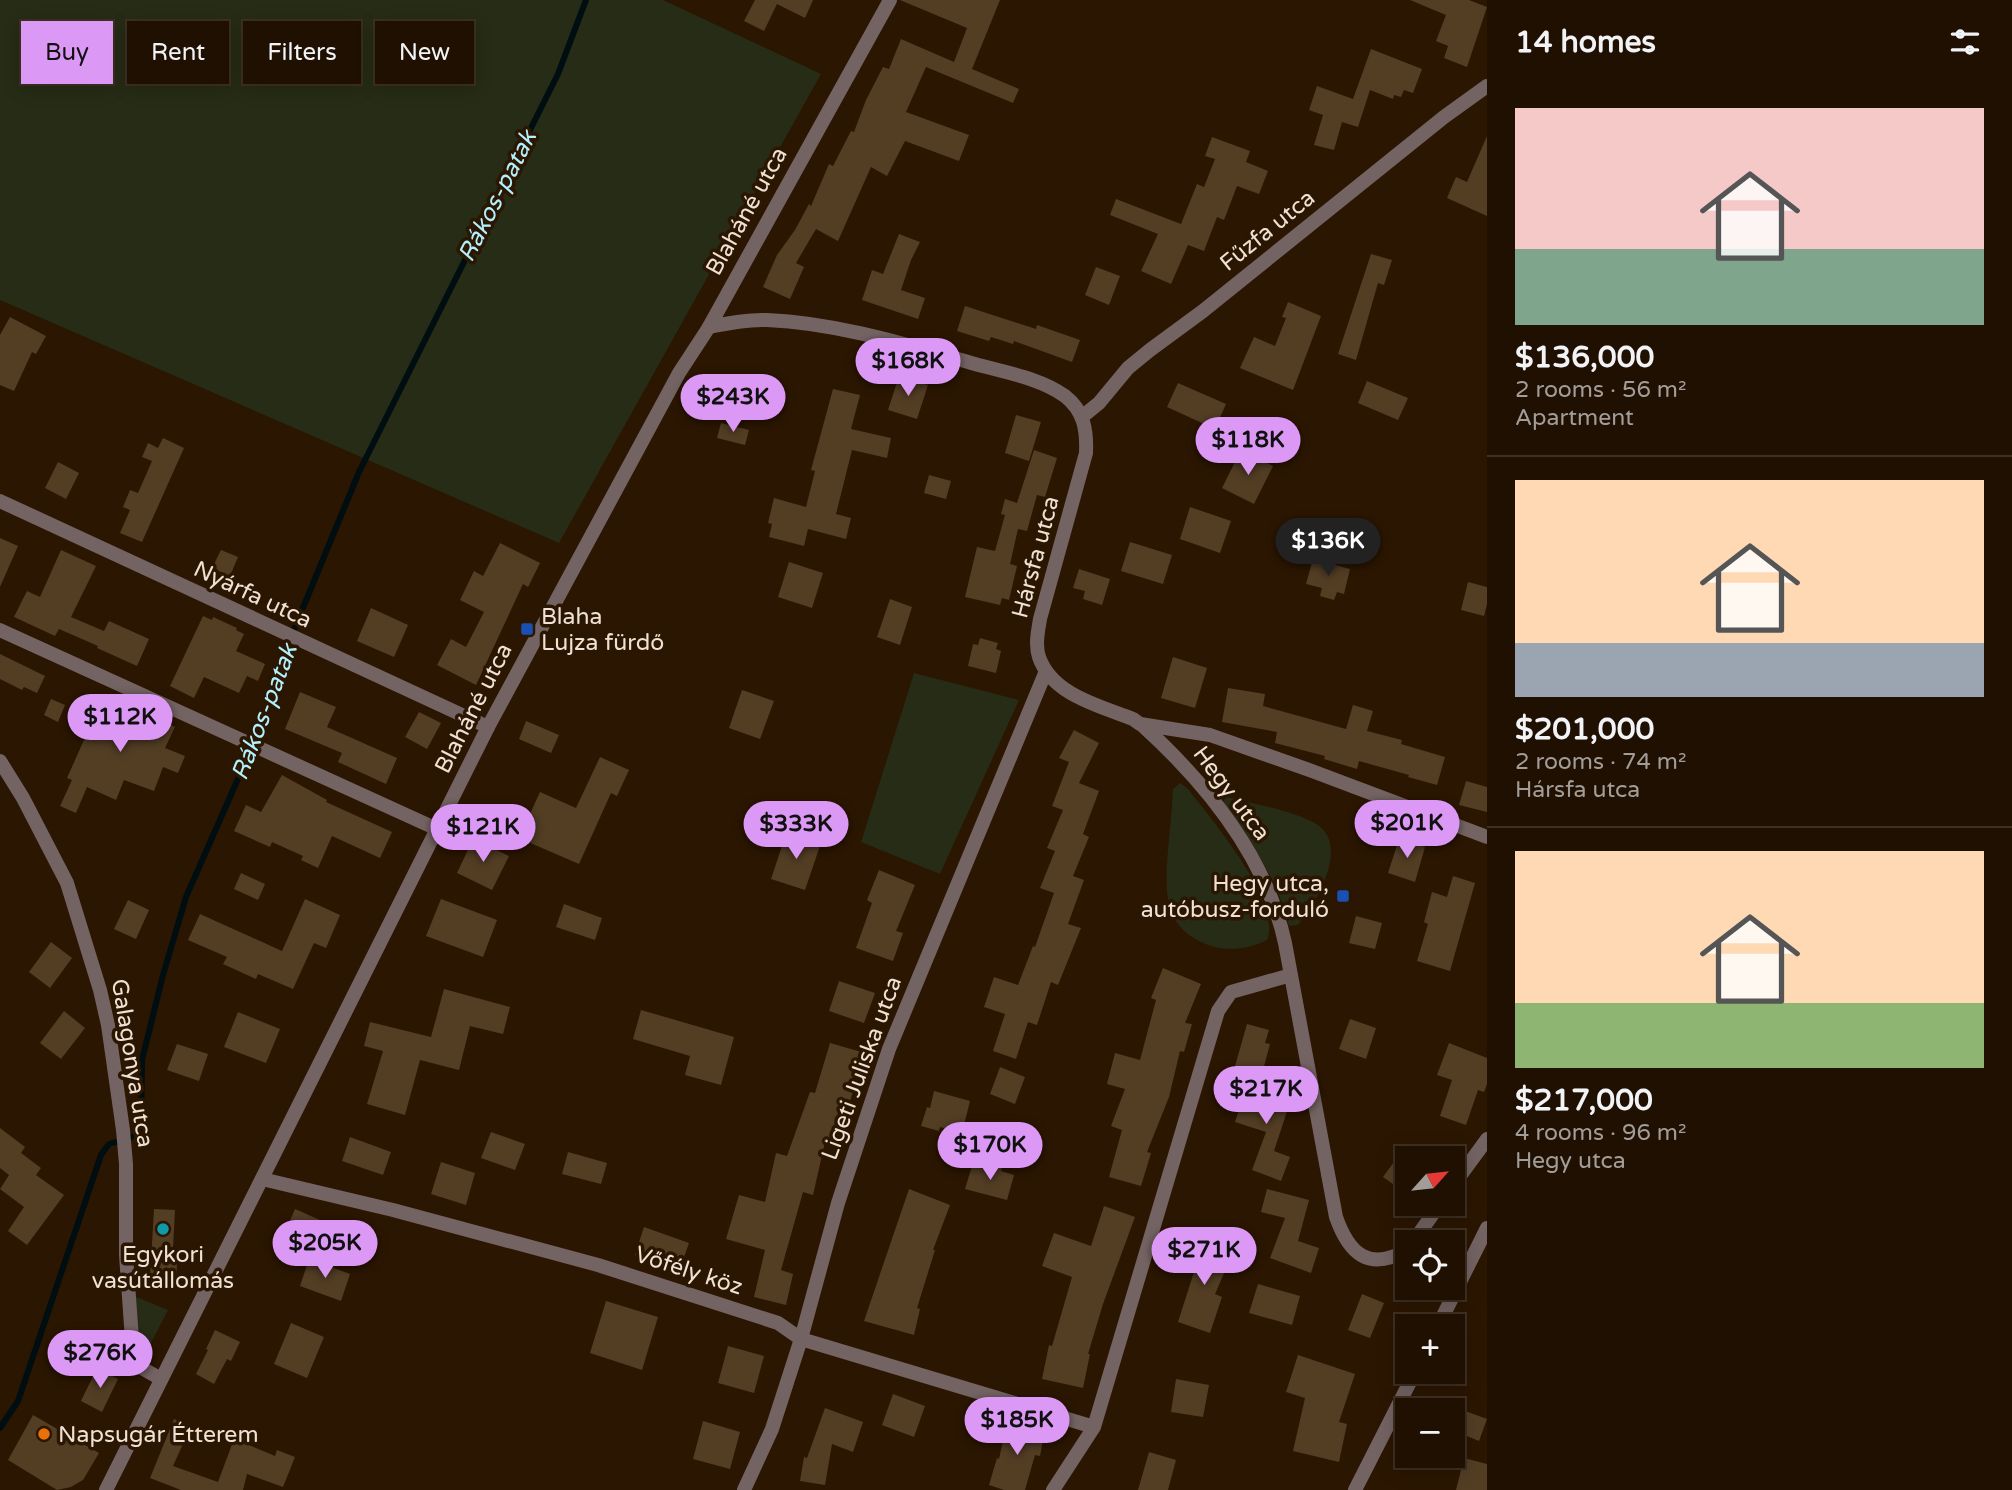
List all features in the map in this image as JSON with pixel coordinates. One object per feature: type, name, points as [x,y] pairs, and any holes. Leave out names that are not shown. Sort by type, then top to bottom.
[{"type":"street","name":"Blaháné utca","points":[[106,1490],[488,727],[679,373],[709,327],[890,0]]},
{"type":"street","name":"Fűzfa utca","points":[[1083,416],[1099,403],[1128,368],[1150,350],[1203,311],[1444,117],[1487,86]]},
{"type":"street","points":[[709,327],[765,320],[838,330],[898,343],[1028,379],[1066,397],[1083,416]]},
{"type":"street","name":"Hársfa utca","points":[[1046,671],[1039,656],[1037,639],[1040,619],[1086,453],[1087,435],[1083,416]]},
{"type":"street","name":"Nyárfa utca","points":[[0,501],[488,727]]},
{"type":"street","points":[[0,630],[437,829]]},
{"type":"street","points":[[1046,671],[1059,685],[1073,694],[1140,724],[1210,735],[1487,837]]},
{"type":"street","name":"Ligeti Juliska utca","points":[[744,1490],[772,1429],[801,1339],[838,1203],[890,1049],[1046,671]]},
{"type":"street","name":"Hegy utca","points":[[1140,724],[1171,751],[1199,782],[1241,839],[1261,872],[1281,924],[1342,1234],[1351,1248],[1361,1256],[1374,1261],[1395,1256]]},
{"type":"street","name":"Galagonya utca","points":[[0,761],[47,843],[76,906],[108,1025],[125,1150],[126,1255],[134,1354],[140,1367],[161,1380]]},
{"type":"street","points":[[1053,1490],[1094,1427],[1218,1011],[1231,992],[1291,975]]},
{"type":"street","points":[[1465,1169],[1487,1139]]},
{"type":"street","name":"Vőfély köz","points":[[262,1179],[393,1210],[598,1265],[778,1323],[801,1339],[1094,1427]]},
{"type":"street","points":[[1444,1314],[1487,1228]]},
{"type":"street","points":[[1354,1490],[1409,1384]]},
{"type":"green space","points":[[0,0],[663,0],[821,74],[559,543],[0,300]]},
{"type":"green space","points":[[914,673],[1019,700],[940,874],[861,842]]},
{"type":"green space","points":[[1180,783],[1187,788],[1227,839],[1255,883],[1269,924],[1267,940],[1253,946],[1215,947],[1193,938],[1174,918],[1167,893],[1167,864],[1173,789]]},
{"type":"green space","points":[[1227,797],[1291,813],[1324,830],[1330,842],[1328,872],[1314,902],[1298,925],[1289,926],[1271,877],[1222,803]]},
{"type":"green space","points":[[134,1296],[168,1310],[144,1357],[139,1347]]},
{"type":"building","points":[[755,0],[813,0],[805,18],[777,4],[764,31],[744,21]]},
{"type":"building","points":[[900,0],[1000,0],[972,69],[1019,89],[1013,103],[926,67],[906,112],[969,135],[959,161],[905,141],[887,176],[871,167],[838,241],[816,229],[796,263],[804,267],[790,299],[763,287],[777,255],[809,204],[811,206],[829,164],[833,166],[851,131],[854,132],[866,100],[883,67],[889,69],[901,39],[954,62],[967,28]]},
{"type":"building","points":[[1410,0],[1469,0],[1487,7],[1467,67],[1444,58],[1448,46],[1436,41],[1446,15]]},
{"type":"building","points":[[1371,49],[1422,69],[1413,93],[1404,90],[1401,97],[1394,95],[1393,99],[1370,90],[1358,127],[1342,122],[1334,150],[1314,145],[1323,115],[1309,110],[1317,86],[1353,99]]},
{"type":"building","points":[[1487,136],[1487,216],[1447,198],[1456,177],[1467,182]]},
{"type":"building","points":[[1212,137],[1250,151],[1246,162],[1268,171],[1259,194],[1237,186],[1224,220],[1217,217],[1204,251],[1188,245],[1171,284],[1141,271],[1158,234],[1110,215],[1116,199],[1181,224],[1197,184],[1204,187],[1215,159],[1205,156]]},
{"type":"building","points":[[899,234],[920,242],[901,290],[925,298],[918,319],[862,300],[872,270],[883,274]]},
{"type":"building","points":[[1371,254],[1392,260],[1384,285],[1378,283],[1356,360],[1338,354]]},
{"type":"building","points":[[1096,267],[1120,276],[1109,305],[1085,295]]},
{"type":"building","points":[[1288,302],[1321,316],[1293,390],[1240,368],[1254,337],[1275,346],[1286,318],[1282,317]]},
{"type":"building","points":[[965,306],[1036,329],[1037,325],[1080,340],[1072,362],[1014,341],[1013,344],[991,337],[989,341],[957,331]]},
{"type":"building","points":[[10,317],[46,336],[36,354],[32,352],[14,391],[0,385],[0,335]]},
{"type":"building","points":[[899,376],[928,385],[917,419],[888,410]]},
{"type":"building","points":[[1367,381],[1408,398],[1398,420],[1358,403]]},
{"type":"building","points":[[1178,383],[1226,404],[1215,429],[1167,407]]},
{"type":"building","points":[[833,389],[860,395],[851,429],[891,438],[887,458],[852,450],[836,514],[851,518],[846,539],[808,529],[804,546],[769,537],[772,524],[768,523],[774,498],[806,507],[815,471],[811,470]]},
{"type":"building","points":[[1016,415],[1041,422],[1029,461],[1005,453]]},
{"type":"building","points":[[721,423],[749,430],[745,445],[717,438]]},
{"type":"building","points":[[163,438],[184,448],[142,542],[120,533],[130,510],[123,507],[130,490],[138,493],[152,461],[142,457],[148,443],[158,448]]},
{"type":"building","points":[[1034,450],[1057,458],[1045,497],[1037,495],[1027,531],[1018,529],[1010,564],[1017,566],[1009,600],[1002,598],[1000,605],[965,597],[977,547],[995,551],[1005,515],[1001,514],[1005,499],[1017,503]]},
{"type":"building","points":[[1241,450],[1273,466],[1254,504],[1222,488]]},
{"type":"building","points":[[58,462],[79,473],[66,499],[45,488]]},
{"type":"building","points":[[929,475],[951,481],[946,499],[924,493]]},
{"type":"building","points":[[1190,507],[1231,521],[1220,553],[1180,539]]},
{"type":"building","points":[[0,538],[18,546],[0,587]]},
{"type":"building","points":[[1130,542],[1172,555],[1163,584],[1121,571]]},
{"type":"building","points":[[500,543],[540,563],[528,587],[523,584],[476,685],[437,665],[451,639],[466,647],[484,612],[460,600],[474,571],[483,576]]},
{"type":"building","points":[[61,550],[96,566],[71,617],[104,631],[109,621],[149,639],[137,666],[59,629],[55,636],[14,617],[27,591],[40,597]]},
{"type":"building","points":[[221,550],[238,557],[230,576],[212,568]]},
{"type":"building","points":[[1313,559],[1350,569],[1344,594],[1337,592],[1334,600],[1320,596],[1322,588],[1306,584]]},
{"type":"building","points":[[789,562],[823,573],[812,608],[778,597]]},
{"type":"building","points":[[1079,569],[1110,579],[1102,605],[1083,599],[1085,591],[1073,588]]},
{"type":"building","points":[[1468,582],[1487,587],[1484,616],[1461,610]]},
{"type":"building","points":[[890,599],[912,607],[900,645],[877,637]]},
{"type":"building","points":[[371,608],[408,625],[394,657],[357,641]]},
{"type":"building","points":[[203,616],[212,620],[213,617],[244,634],[236,651],[265,664],[258,681],[247,676],[239,693],[204,677],[194,698],[170,686]]},
{"type":"building","points":[[980,638],[998,643],[996,649],[1001,651],[996,673],[968,666],[973,644],[978,645]]},
{"type":"building","points":[[0,654],[45,676],[37,693],[24,687],[22,690],[0,679]]},
{"type":"building","points":[[1173,657],[1207,668],[1195,708],[1161,698]]},
{"type":"building","points":[[1228,688],[1265,694],[1263,706],[1346,729],[1353,705],[1373,711],[1367,731],[1402,740],[1401,744],[1445,757],[1437,785],[1359,761],[1357,769],[1324,759],[1325,756],[1275,743],[1277,732],[1222,722]]},
{"type":"building","points":[[742,690],[774,701],[760,739],[729,728]]},
{"type":"building","points":[[300,692],[336,707],[327,727],[397,758],[386,784],[338,762],[342,753],[285,729]]},
{"type":"building","points":[[98,696],[158,724],[160,719],[175,727],[165,748],[185,756],[178,773],[163,767],[154,791],[124,780],[116,800],[87,787],[76,813],[60,806],[72,780],[67,778],[92,722],[87,720]]},
{"type":"building","points":[[51,699],[65,705],[58,722],[44,715]]},
{"type":"building","points":[[419,712],[441,723],[427,749],[405,737]]},
{"type":"building","points":[[526,721],[559,735],[551,753],[519,739]]},
{"type":"building","points":[[1074,730],[1099,743],[1079,783],[1099,791],[1083,834],[1089,837],[1073,876],[1084,880],[1068,924],[1081,928],[1058,985],[1051,982],[1037,1025],[1028,1022],[1016,1059],[993,1051],[1005,1014],[984,1007],[994,977],[1018,985],[1054,893],[1040,888],[1055,851],[1047,848],[1063,810],[1052,806],[1069,762],[1059,758]]},
{"type":"building","points":[[600,757],[629,770],[617,796],[611,793],[579,864],[519,838],[540,792],[576,808]]},
{"type":"building","points":[[282,775],[327,800],[326,802],[392,832],[380,858],[332,836],[318,868],[301,860],[303,856],[272,842],[270,847],[234,831],[246,805],[261,812]]},
{"type":"building","points":[[1466,781],[1487,787],[1487,812],[1459,805]]},
{"type":"building","points":[[787,831],[821,843],[805,890],[771,879]]},
{"type":"building","points":[[473,839],[509,856],[492,890],[457,873]]},
{"type":"building","points":[[1399,839],[1425,847],[1415,882],[1388,873]]},
{"type":"building","points":[[879,870],[915,885],[896,931],[903,933],[893,961],[856,948],[872,903],[867,900]]},
{"type":"building","points":[[241,873],[265,884],[258,900],[234,889]]},
{"type":"building","points":[[1453,876],[1475,883],[1450,971],[1417,961],[1428,924],[1424,922],[1432,892],[1447,897]]},
{"type":"building","points":[[305,899],[340,915],[326,948],[314,943],[293,989],[258,974],[256,979],[223,964],[227,957],[188,940],[200,914],[282,951]]},
{"type":"building","points":[[441,899],[497,920],[483,957],[426,936]]},
{"type":"building","points":[[128,900],[149,910],[136,939],[114,929]]},
{"type":"building","points":[[564,904],[602,918],[595,940],[556,927]]},
{"type":"building","points":[[1356,916],[1382,923],[1375,949],[1349,943]]},
{"type":"building","points":[[51,942],[72,958],[50,988],[29,972]]},
{"type":"building","points":[[1163,968],[1201,984],[1185,1023],[1192,1024],[1184,1052],[1180,1051],[1169,1097],[1147,1152],[1151,1153],[1141,1186],[1109,1177],[1122,1130],[1111,1126],[1125,1089],[1107,1084],[1115,1053],[1140,1060],[1156,1000],[1151,998]]},
{"type":"building","points":[[839,981],[875,993],[864,1023],[829,1011]]},
{"type":"building","points":[[444,989],[510,1007],[503,1034],[470,1026],[459,1070],[420,1060],[405,1115],[367,1104],[383,1051],[364,1046],[370,1022],[431,1037]]},
{"type":"building","points":[[641,1010],[734,1037],[721,1085],[685,1075],[690,1056],[633,1039]]},
{"type":"building","points":[[64,1011],[85,1028],[61,1059],[40,1043]]},
{"type":"building","points":[[238,1012],[280,1029],[266,1063],[224,1047]]},
{"type":"building","points":[[1350,1019],[1376,1028],[1366,1059],[1339,1049]]},
{"type":"building","points":[[1247,1024],[1269,1030],[1265,1043],[1270,1044],[1262,1074],[1235,1066]]},
{"type":"building","points":[[830,1043],[865,1053],[836,1146],[825,1142],[813,1195],[803,1192],[781,1270],[793,1274],[786,1305],[754,1297],[765,1250],[726,1239],[739,1195],[765,1202],[776,1153],[787,1156],[810,1092],[815,1093]]},
{"type":"building","points":[[1449,1043],[1487,1058],[1487,1084],[1484,1092],[1478,1090],[1466,1125],[1440,1116],[1452,1080],[1437,1075]]},
{"type":"building","points":[[177,1044],[208,1054],[199,1081],[167,1070]]},
{"type":"building","points":[[1000,1067],[1025,1077],[1015,1104],[990,1094]]},
{"type":"building","points":[[1248,1081],[1292,1096],[1274,1151],[1290,1157],[1281,1181],[1252,1170],[1266,1132],[1235,1122]]},
{"type":"building","points":[[934,1091],[970,1101],[962,1133],[940,1127],[939,1131],[921,1126],[927,1107],[930,1108]]},
{"type":"building","points":[[0,1128],[25,1147],[21,1153],[41,1168],[36,1175],[64,1195],[27,1245],[8,1231],[24,1207],[0,1189],[9,1175],[0,1168]]},
{"type":"building","points":[[491,1132],[525,1144],[515,1170],[481,1158]]},
{"type":"building","points":[[350,1137],[391,1152],[383,1175],[342,1161]]},
{"type":"building","points":[[568,1152],[607,1163],[601,1184],[562,1174]]},
{"type":"building","points":[[1395,1160],[1395,1186],[1383,1177]]},
{"type":"building","points":[[441,1162],[475,1173],[466,1205],[431,1194]]},
{"type":"building","points":[[985,1164],[1002,1168],[1001,1171],[1014,1175],[1007,1200],[965,1189],[972,1166],[984,1169]]},
{"type":"building","points":[[909,1189],[950,1205],[933,1250],[917,1308],[920,1309],[914,1335],[864,1321]]},
{"type":"building","points":[[1267,1189],[1309,1200],[1298,1241],[1319,1248],[1311,1273],[1270,1258],[1285,1218],[1261,1212]]},
{"type":"building","points":[[1104,1206],[1135,1217],[1103,1304],[1088,1354],[1083,1388],[1042,1379],[1049,1345],[1052,1346],[1072,1277],[1042,1266],[1054,1233],[1091,1246]]},
{"type":"building","name":"Egykori vasútállomás","points":[[154,1209],[175,1210],[173,1248],[178,1248],[176,1280],[150,1278]]},
{"type":"building","points":[[295,1209],[329,1224],[318,1252],[283,1237]]},
{"type":"building","points":[[644,1227],[689,1243],[679,1271],[635,1255]]},
{"type":"building","points":[[1198,1240],[1232,1255],[1215,1294],[1222,1297],[1210,1333],[1178,1322],[1194,1272],[1186,1268]]},
{"type":"building","points":[[309,1259],[350,1274],[341,1301],[300,1286]]},
{"type":"building","points":[[1258,1284],[1300,1296],[1292,1325],[1249,1313]]},
{"type":"building","points":[[1362,1294],[1384,1303],[1370,1338],[1348,1330]]},
{"type":"building","points":[[606,1301],[658,1317],[642,1370],[590,1353]]},
{"type":"building","points":[[291,1323],[324,1337],[307,1378],[274,1364]]},
{"type":"building","points":[[215,1330],[240,1342],[231,1361],[227,1359],[214,1384],[196,1374]]},
{"type":"building","points":[[728,1346],[764,1356],[754,1393],[718,1383]]},
{"type":"building","points":[[1298,1355],[1355,1374],[1339,1422],[1347,1424],[1339,1462],[1293,1451],[1305,1398],[1286,1392]]},
{"type":"building","points":[[97,1368],[118,1379],[102,1412],[81,1401]]},
{"type":"building","points":[[1176,1379],[1209,1385],[1203,1417],[1171,1412]]},
{"type":"building","points":[[893,1394],[925,1406],[914,1437],[882,1425]]},
{"type":"building","points":[[825,1408],[863,1422],[853,1452],[832,1444],[825,1485],[800,1481],[804,1457],[807,1458]]},
{"type":"building","points":[[1465,1411],[1487,1419],[1479,1441],[1465,1435]]},
{"type":"building","name":"Napsugár Étterem","points":[[33,1415],[99,1453],[83,1480],[71,1487],[57,1490],[8,1460]]},
{"type":"building","points":[[174,1419],[191,1426],[173,1466],[218,1482],[234,1439],[275,1456],[277,1450],[295,1457],[283,1487],[247,1474],[243,1490],[181,1490],[150,1478]]},
{"type":"building","points":[[703,1421],[740,1432],[730,1469],[693,1459]]},
{"type":"building","points":[[1007,1422],[1045,1430],[1040,1456],[1035,1455],[1025,1490],[1004,1490],[989,1485],[997,1458],[999,1459]]},
{"type":"building","points":[[1149,1452],[1176,1460],[1168,1490],[1138,1490]]},
{"type":"building","points":[[1465,1458],[1487,1464],[1487,1490],[1456,1490],[1462,1468],[1465,1468]]},
{"type":"waterway","name":"Rákos-patak","points":[[0,1428],[18,1401],[101,1155],[109,1144],[141,1134],[142,1060],[186,897],[259,731],[281,661],[359,472],[558,74],[586,0]]},
{"type":"place","name":"Blaha Lujza fürdő","points":[[527,629]]},
{"type":"place","name":"Hegy utca, autóbusz-forduló","points":[[1343,896]]},
{"type":"place","name":"Egykori vasútállomás","points":[[163,1229]]},
{"type":"place","name":"Napsugár Étterem","points":[[44,1434]]}]
